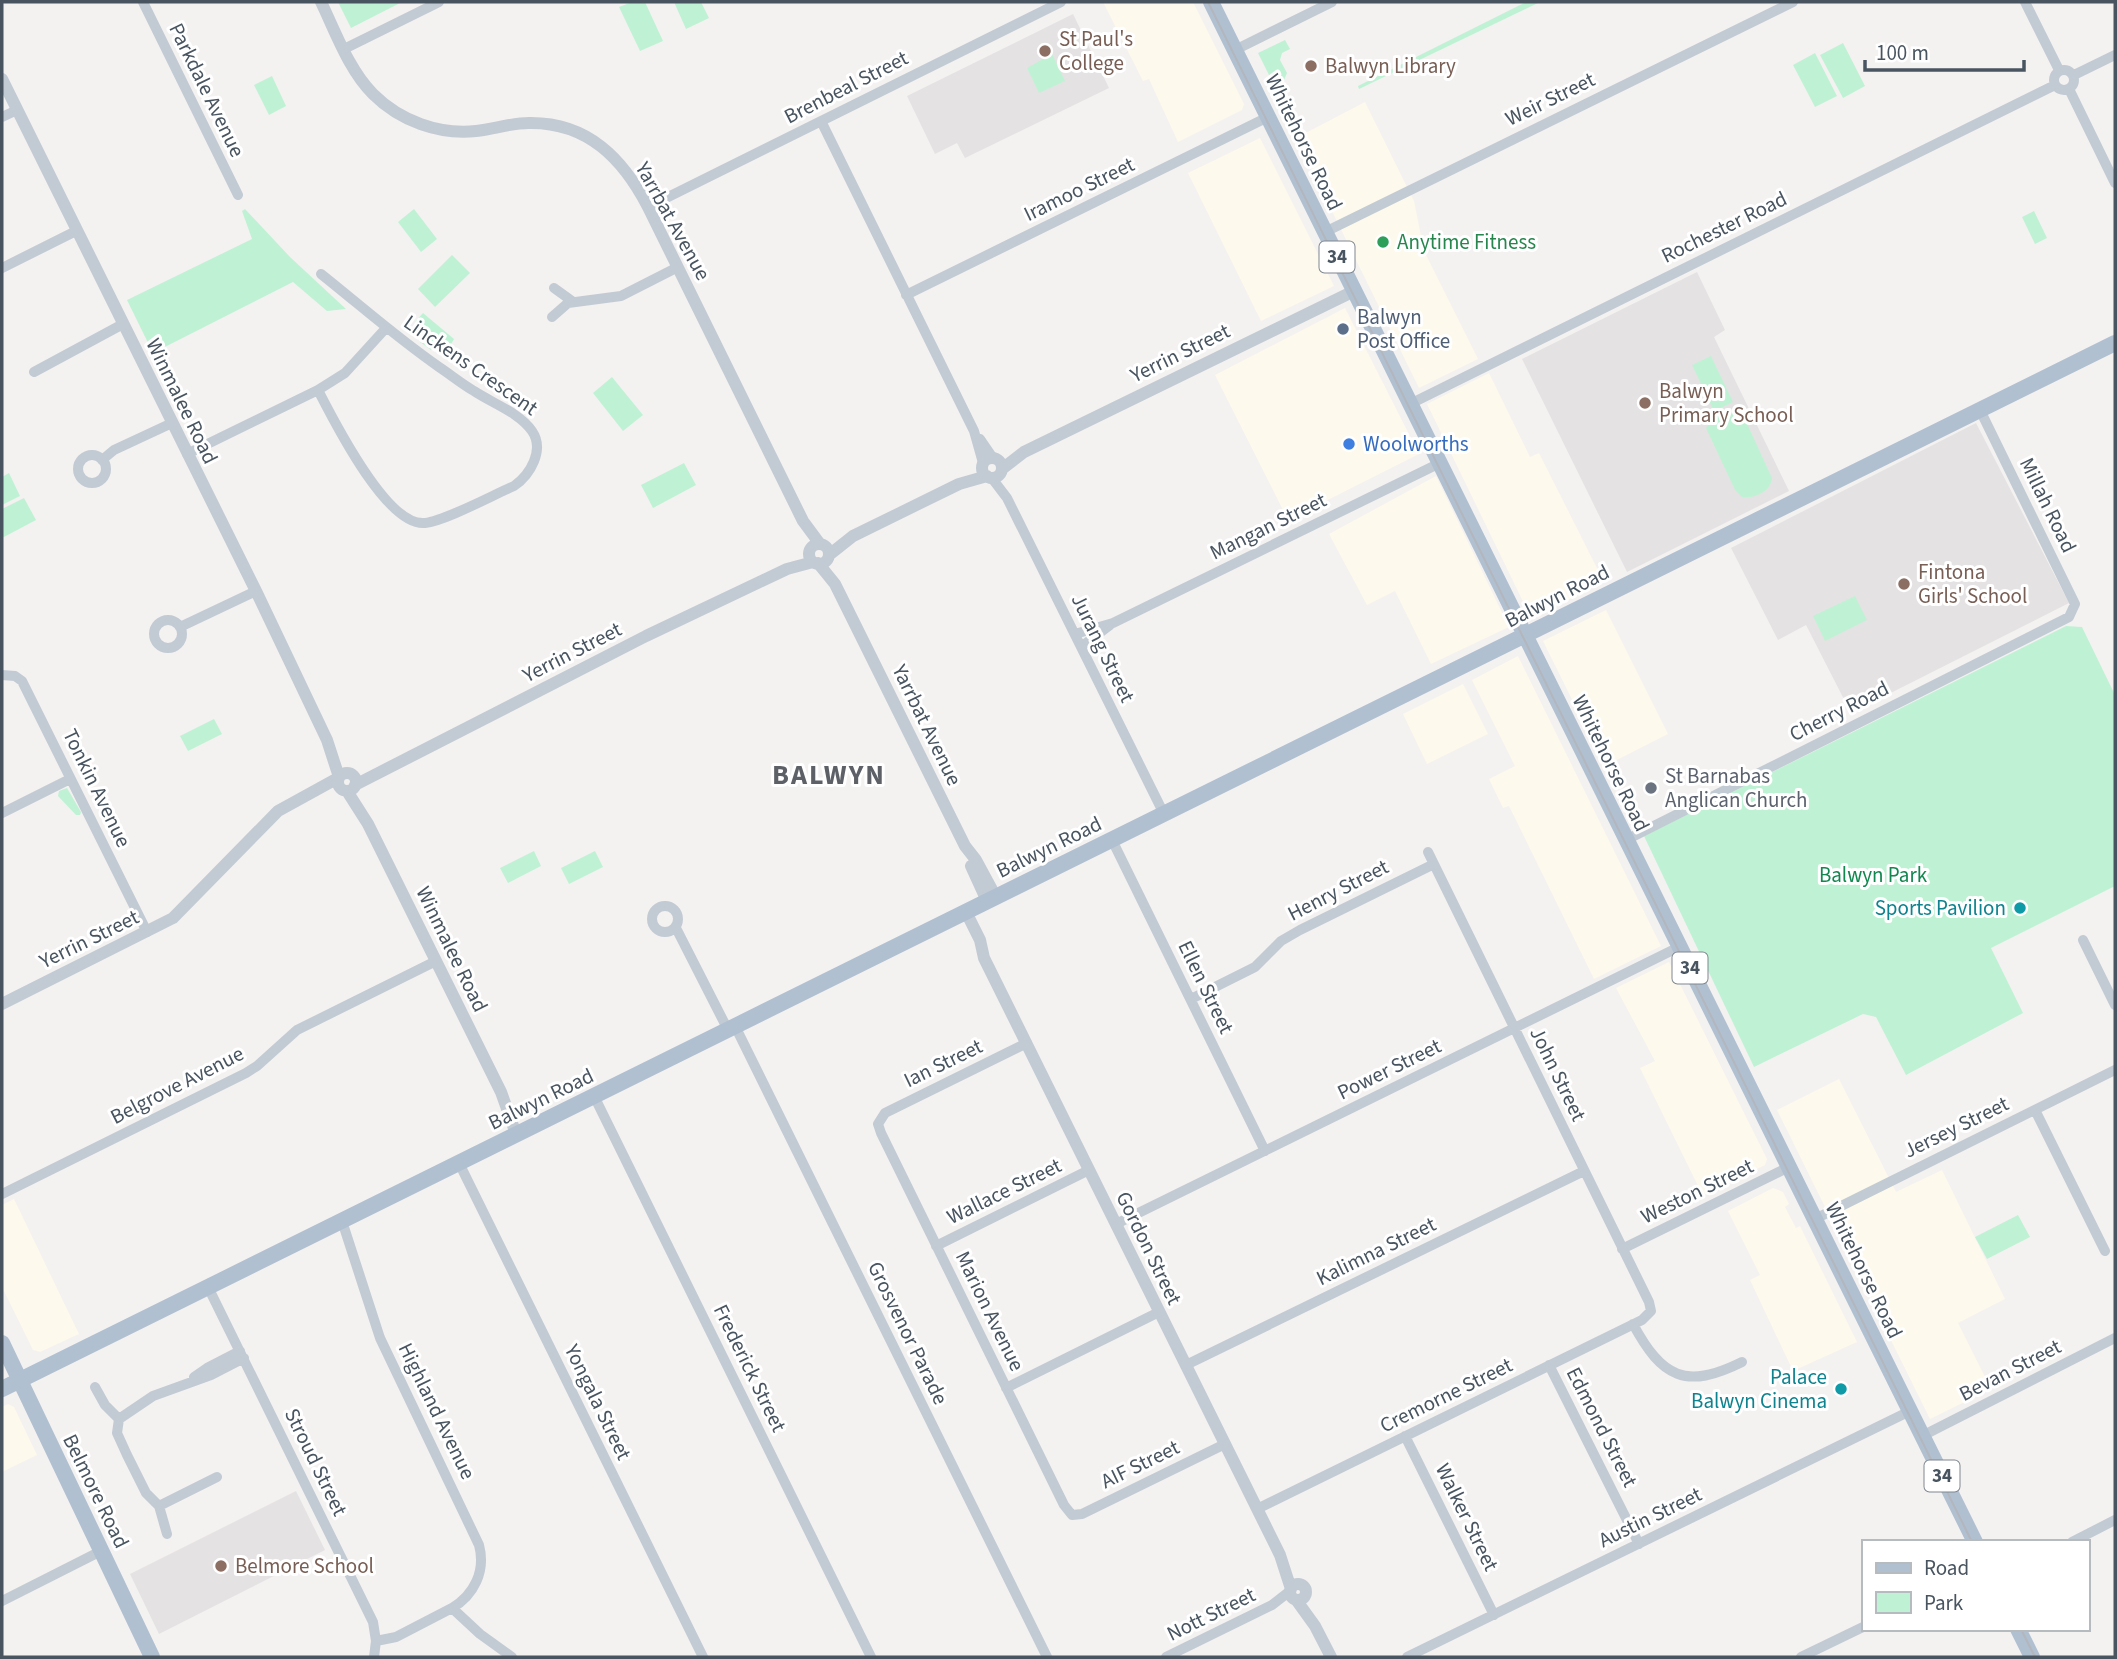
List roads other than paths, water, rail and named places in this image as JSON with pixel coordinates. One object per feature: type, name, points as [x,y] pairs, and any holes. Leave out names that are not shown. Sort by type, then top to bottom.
[{"type":"main road","name":"Whitehorse Road","points":[[1211,2],[1974,1540]]},
{"type":"main road","name":"Balwyn Road","points":[[2,1390],[2115,343]]},
{"type":"main road","name":"Belmore Road","points":[[2,1343],[152,1657]]},
{"type":"main road","points":[[2019,1631],[2032,1657]]},
{"type":"street","name":"Parkdale Avenue","points":[[143,2],[238,195]]},
{"type":"street","name":"Yarrbat Avenue","points":[[321,2],[360,79],[374,96],[393,110],[420,124],[442,130],[464,131],[531,123],[559,127],[584,136],[606,150],[624,167],[648,207],[965,846],[970,863],[991,899]]},
{"type":"street","points":[[344,49],[439,2]]},
{"type":"street","name":"Brenbeal Street","points":[[648,207],[1061,2]]},
{"type":"street","points":[[1235,50],[1332,2]]},
{"type":"street","name":"Weir Street","points":[[1325,232],[1793,2]]},
{"type":"street","points":[[2025,2],[2059,71]]},
{"type":"street","points":[[2074,75],[2115,55]]},
{"type":"street","points":[[2068,70],[2074,75],[2074,85],[2069,89],[2061,90],[2055,85],[2055,75],[2059,71],[2068,70]]},
{"type":"street","name":"Winmalee Road","points":[[2,79],[521,1132]]},
{"type":"street","name":"Rochester Road","points":[[1410,404],[2055,85]]},
{"type":"street","points":[[2069,89],[2115,183]]},
{"type":"street","points":[[2,117],[17,110]]},
{"type":"street","name":"Iramoo Street","points":[[906,295],[1268,117]]},
{"type":"street","name":"Jurang Street","points":[[821,121],[1164,814]]},
{"type":"street","points":[[2,268],[76,230]]},
{"type":"street","points":[[552,317],[572,301],[621,296],[678,267]]},
{"type":"street","name":"Linckens Crescent","points":[[318,390],[342,437],[387,504],[412,522],[433,522],[514,486],[523,480],[535,461],[536,441],[532,430],[386,328],[321,274]]},
{"type":"street","points":[[554,288],[572,301]]},
{"type":"street","name":"Yerrin Street","points":[[2,1004],[177,915],[278,811],[314,793],[376,773],[646,636],[1354,291]]},
{"type":"street","points":[[34,372],[123,324]]},
{"type":"street","points":[[187,454],[318,390],[345,373],[386,328]]},
{"type":"street","name":"Millah Road","points":[[1980,410],[2075,604],[2069,617]]},
{"type":"street","points":[[103,460],[114,450],[172,424]]},
{"type":"street","name":"Mangan Street","points":[[1074,634],[1113,622],[1440,463]]},
{"type":"street","points":[[180,627],[256,591]]},
{"type":"street","name":"Cherry Road","points":[[1626,840],[2069,617]]},
{"type":"street","name":"Mangan Street","points":[[1081,647],[1113,622]]},
{"type":"street","name":"Tonkin Avenue","points":[[2,675],[15,676],[22,681],[147,932]]},
{"type":"street","points":[[2,813],[70,779]]},
{"type":"street","name":"Ellen Street","points":[[1112,840],[1265,1151]]},
{"type":"street","name":"John Street","points":[[1429,852],[1649,1302],[1650,1313]]},
{"type":"street","name":"Henry Street","points":[[1191,999],[1255,967],[1289,936],[1434,864]]},
{"type":"street","name":"Gordon Street","points":[[962,914],[973,943],[984,958],[1027,1043],[1331,1657]]},
{"type":"street","name":"Grosvenor Parade","points":[[676,928],[732,1028],[1047,1657]]},
{"type":"street","points":[[2083,940],[2115,1006]]},
{"type":"street","name":"Power Street","points":[[1116,1224],[1679,947]]},
{"type":"street","name":"Belgrove Avenue","points":[[2,1194],[246,1073],[293,1032],[436,961]]},
{"type":"street","name":"Ian Street","points":[[879,1122],[885,1113],[1027,1043]]},
{"type":"street","name":"Jersey Street","points":[[1815,1219],[2115,1070]]},
{"type":"street","name":"Frederick Street","points":[[594,1096],[871,1657]]},
{"type":"street","points":[[2035,1110],[2105,1251]]},
{"type":"street","name":"Marion Avenue","points":[[879,1122],[881,1133],[936,1246],[1064,1505],[1072,1515]]},
{"type":"street","name":"Yongala Street","points":[[459,1163],[703,1657]]},
{"type":"street","name":"Weston Street","points":[[1622,1249],[1789,1167]]},
{"type":"street","name":"Wallace Street","points":[[936,1246],[1089,1170]]},
{"type":"street","name":"Kalimna Street","points":[[1186,1365],[1584,1171]]},
{"type":"street","name":"Highland Avenue","points":[[342,1221],[380,1338],[480,1545],[482,1559],[479,1578],[468,1597],[396,1637],[376,1641]]},
{"type":"street","name":"Stroud Street","points":[[208,1287],[371,1617],[376,1641],[374,1657]]},
{"type":"street","points":[[1006,1388],[1160,1312]]},
{"type":"street","name":"Cremorne Street","points":[[1257,1509],[1633,1324],[1650,1313]]},
{"type":"street","points":[[1633,1324],[1653,1357],[1667,1368],[1684,1375],[1709,1377],[1742,1362]]},
{"type":"street","name":"Bevan Street","points":[[1922,1436],[2115,1338]]},
{"type":"street","points":[[167,1534],[159,1506],[146,1493],[117,1433],[119,1419],[153,1396],[186,1384],[242,1354]]},
{"type":"street","name":"Edmond Street","points":[[1549,1365],[1639,1544]]},
{"type":"street","points":[[95,1387],[105,1405],[119,1419]]},
{"type":"street","name":"Austin Street","points":[[1407,1657],[1910,1411]]},
{"type":"street","name":"Walker Street","points":[[1405,1436],[1494,1615]]},
{"type":"street","name":"AIF Street","points":[[1072,1515],[1082,1514],[1225,1444]]},
{"type":"street","points":[[159,1506],[218,1477]]},
{"type":"street","points":[[2076,1540],[2115,1520]]},
{"type":"street","points":[[2,1601],[102,1551]]},
{"type":"street","name":"Nott Street","points":[[1166,1657],[1297,1593]]},
{"type":"street","points":[[452,1608],[480,1634],[512,1657]]},
{"type":"street","points":[[1801,1657],[1862,1627]]},
{"type":"tram line","points":[[1208,2],[1971,1540]]},
{"type":"tram line","points":[[2022,1631],[2035,1657]]},
{"type":"place","name":"St Paul's College","points":[[1045,51]]},
{"type":"place","name":"Balwyn Library","points":[[1311,66]]},
{"type":"place","name":"Anytime Fitness","points":[[1383,242]]},
{"type":"place","name":"Balwyn Post Office","points":[[1343,329]]},
{"type":"place","name":"Balwyn Primary School","points":[[1645,403]]},
{"type":"place","name":"Woolworths","points":[[1349,444]]},
{"type":"place","name":"Fintona Girls' School","points":[[1904,584]]},
{"type":"place","name":"St Barnabas Anglican Church","points":[[1651,788]]},
{"type":"place","name":"Sports Pavilion","points":[[2020,908]]},
{"type":"place","name":"Palace Balwyn Cinema","points":[[1841,1389]]},
{"type":"place","name":"Belmore School","points":[[221,1566]]},
{"type":"district","name":"BALWYN","points":[[829,775]]},
{"type":"park label","name":"Balwyn Park","points":[[1873,875]]}]
